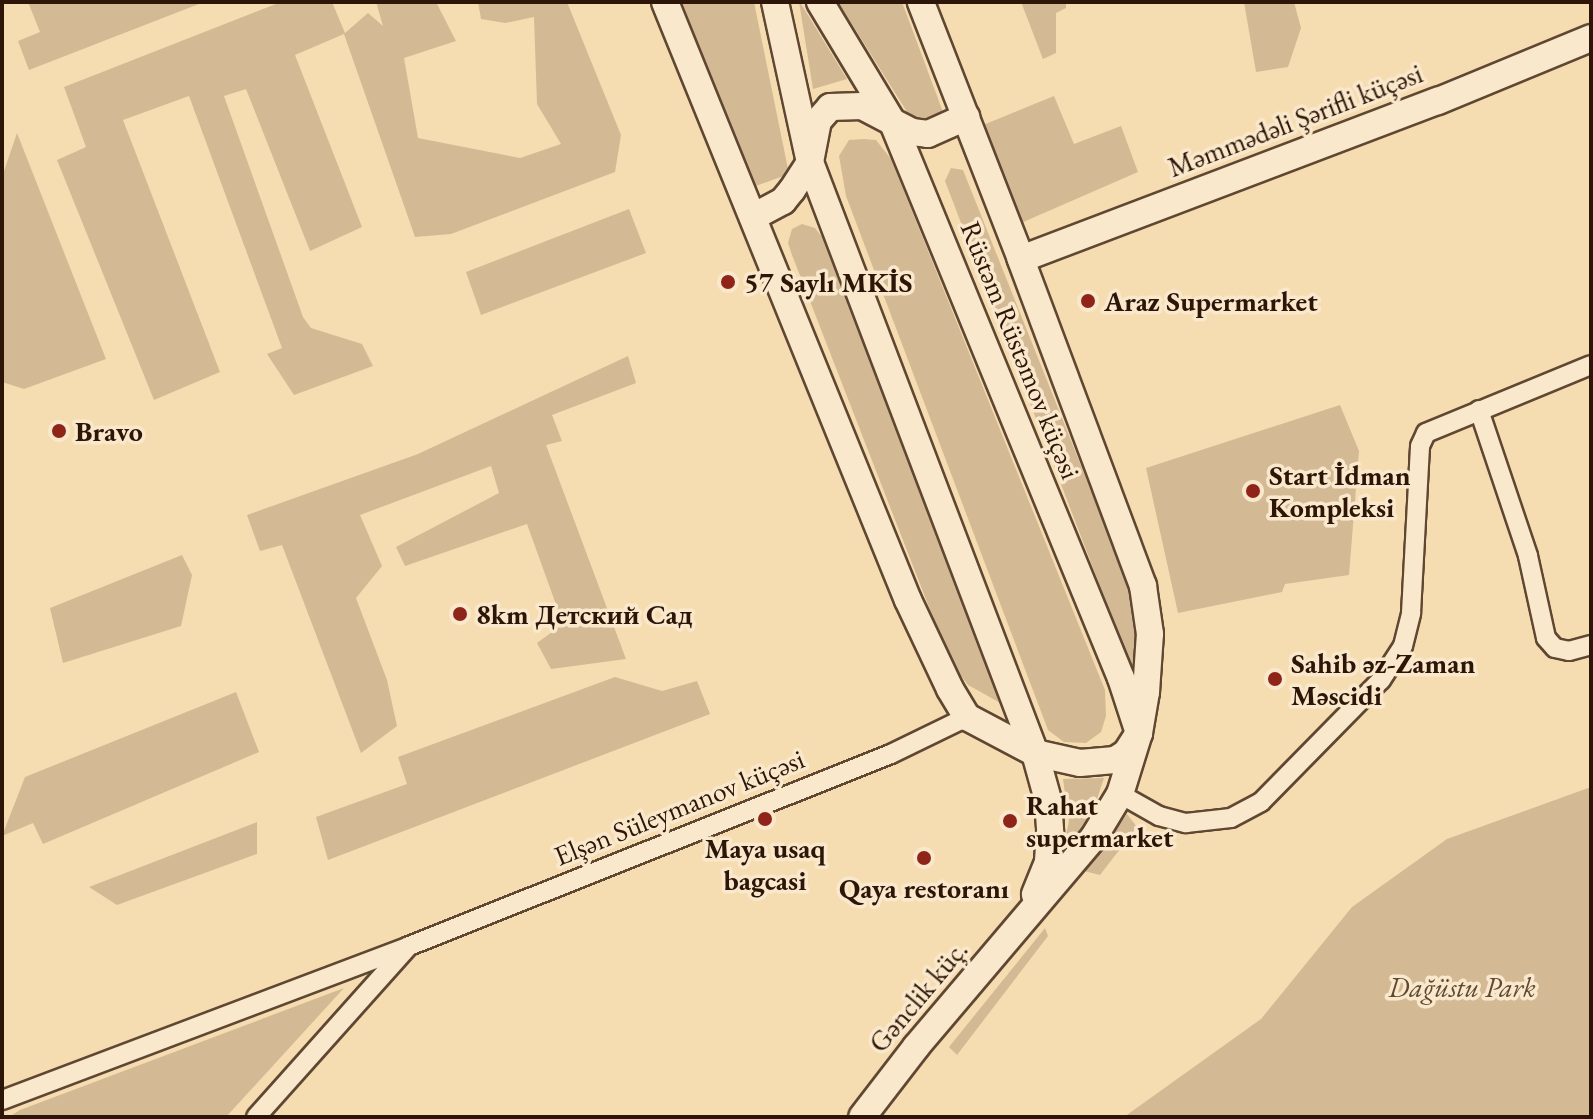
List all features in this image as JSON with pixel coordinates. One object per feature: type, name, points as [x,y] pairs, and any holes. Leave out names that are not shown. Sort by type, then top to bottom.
[{"type":"main road","points":[[665,2],[908,600],[967,717],[1035,753],[1080,763],[1115,760],[1126,753],[1139,733]]},
{"type":"main road","points":[[775,2],[810,162],[1035,753],[1048,800],[1050,832],[1041,883],[1025,916]]},
{"type":"main road","name":"Rüstəm Rüstəmov küçəsi","points":[[820,2],[893,123],[1121,678],[1139,733]]},
{"type":"main road","name":"Rüstəm Rüstəmov küçəsi","points":[[921,2],[1143,586],[1150,634],[1139,733],[1115,804]]},
{"type":"main road","name":"Məmmədəli Şərifli küçəsi","points":[[1021,259],[1438,101],[1591,38]]},
{"type":"main road","points":[[753,217],[783,201],[810,162],[818,121],[830,107],[862,106],[912,132],[928,134],[966,117]]},
{"type":"main road","points":[[1025,916],[1115,804]]},
{"type":"main road","name":"Gənclik küç.","points":[[862,1117],[1025,916]]},
{"type":"street","points":[[1115,804],[1186,823],[1231,818],[1261,802],[1381,680],[1403,646],[1411,613],[1420,446],[1426,433],[1591,365]]},
{"type":"street","points":[[1479,410],[1528,556],[1546,638],[1555,648],[1569,651],[1591,645]]},
{"type":"street","name":"Elşən Süleymanov küçəsi","points":[[2,1100],[409,946],[891,754],[967,717]]},
{"type":"street","name":"Elşən Süleymanov küçəsi","points":[[256,1117],[409,946]]},
{"type":"green space","points":[[28,2],[204,2],[29,70],[18,41],[40,32]]},
{"type":"green space","points":[[281,2],[332,2],[345,33],[368,13],[383,26],[376,2],[436,2],[456,41],[404,58],[418,138],[520,158],[561,144],[537,104],[534,17],[505,23],[481,19],[478,2],[567,2],[621,135],[615,172],[451,234],[415,237],[344,34],[295,55],[362,227],[310,251],[246,89],[224,96],[303,317],[311,328],[362,344],[373,366],[294,395],[267,354],[282,348],[189,96],[123,120],[220,372],[154,400],[57,160],[86,147],[64,87]]},
{"type":"green space","points":[[682,2],[754,2],[789,174],[753,187]]},
{"type":"green space","points":[[800,2],[847,79],[813,89]]},
{"type":"green space","points":[[838,2],[902,2],[943,112],[914,123]]},
{"type":"green space","points":[[1021,2],[1066,2],[1066,8],[1056,13],[1056,53],[1043,59]]},
{"type":"green space","points":[[1244,2],[1294,2],[1301,28],[1288,67],[1256,72]]},
{"type":"green space","points":[[1054,96],[1074,144],[1121,126],[1138,172],[1021,223],[983,125]]},
{"type":"green space","points":[[17,133],[106,359],[24,389],[2,382],[2,177]]},
{"type":"green space","points":[[849,140],[876,140],[891,159],[1105,690],[1106,716],[1101,732],[1086,743],[1064,742],[1048,730],[846,196],[839,156]]},
{"type":"green space","points":[[951,168],[963,170],[1141,616],[1142,635],[1134,675],[945,181]]},
{"type":"green space","points":[[629,209],[646,253],[481,315],[466,272]]},
{"type":"green space","points":[[802,224],[815,228],[822,237],[1004,705],[968,685],[950,661],[792,255],[788,243],[792,229]]},
{"type":"green space","points":[[628,356],[636,383],[552,415],[562,441],[546,445],[626,659],[551,669],[537,643],[563,624],[527,524],[405,566],[396,547],[499,493],[491,466],[360,515],[382,566],[356,598],[387,680],[397,726],[361,753],[282,545],[260,551],[247,515],[418,454]]},
{"type":"green space","name":"Start İdman Kompleksi","points":[[1340,405],[1359,451],[1349,575],[1285,584],[1282,592],[1178,613],[1146,468]]},
{"type":"green space","points":[[182,555],[192,575],[181,626],[63,663],[50,608]]},
{"type":"green space","points":[[615,677],[662,691],[697,681],[710,714],[328,860],[316,817],[407,784],[398,757]]},
{"type":"green space","points":[[236,692],[259,752],[43,844],[33,823],[2,836],[25,777]]},
{"type":"green space","points":[[1104,778],[1093,811],[1060,862],[1069,821],[1063,779]]},
{"type":"green space","name":"Dağüstu Park","points":[[1591,787],[1591,1117],[1124,1117],[1261,1019],[1352,907],[1447,839]]},
{"type":"green space","points":[[1127,814],[1137,827],[1100,875],[1084,871]]},
{"type":"green space","points":[[257,822],[257,854],[117,905],[89,887]]},
{"type":"green space","points":[[1045,928],[1048,936],[957,1055],[949,1047]]},
{"type":"green space","points":[[344,988],[226,1117],[9,1117],[20,1110]]},
{"type":"place","name":"57 Saylı MKİS","points":[[728,282]]},
{"type":"place","name":"Araz Supermarket","points":[[1088,301]]},
{"type":"place","name":"Bravo","points":[[59,431]]},
{"type":"place","name":"Start İdman Kompleksi","points":[[1253,491]]},
{"type":"place","name":"8km Детский Сад","points":[[460,614]]},
{"type":"place","name":"Sahib əz-Zaman Məscidi","points":[[1275,679]]},
{"type":"place","name":"Maya usaq bagcasi","points":[[765,819]]},
{"type":"place","name":"Rahat supermarket","points":[[1010,821]]},
{"type":"place","name":"Qaya restoranı","points":[[924,858]]}]
